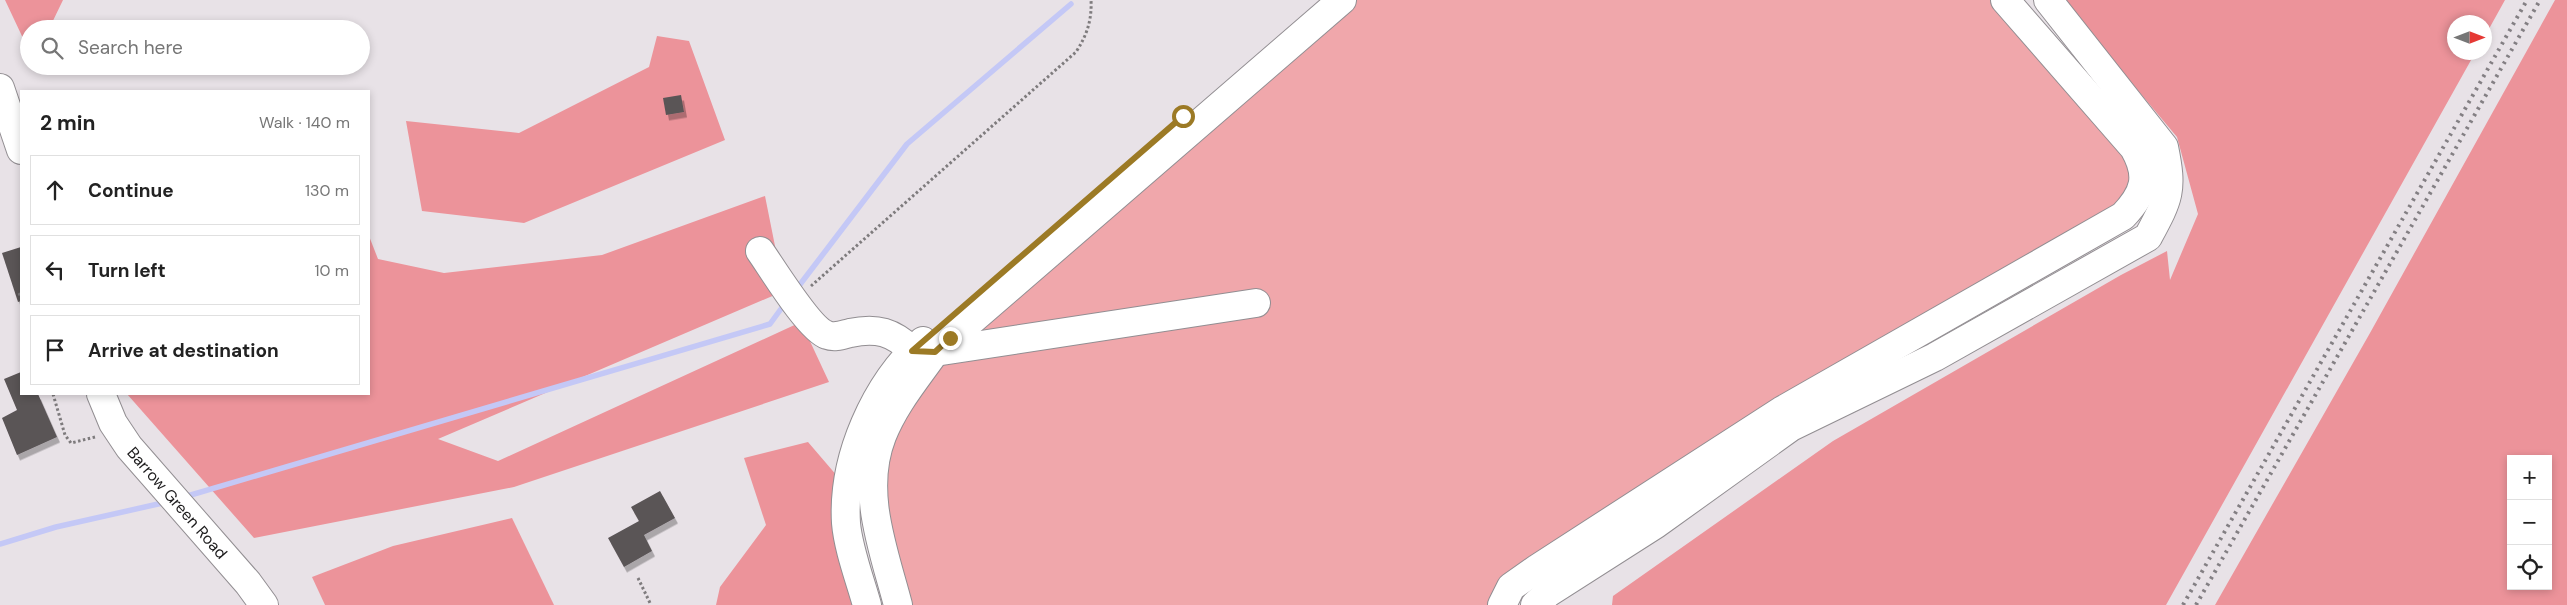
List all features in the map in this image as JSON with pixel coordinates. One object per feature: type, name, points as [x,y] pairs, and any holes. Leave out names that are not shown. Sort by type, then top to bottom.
[{"type":"street","points":[[866,605],[846,525],[846,493],[862,426],[884,390],[924,351],[1317,0]]},
{"type":"street","points":[[898,605],[875,518],[873,477],[881,437],[924,351],[1342,0]]},
{"type":"street","points":[[1502,605],[1511,588],[1538,568],[1780,411],[2123,216],[2138,201],[2144,181],[2142,162],[2134,148],[2005,0]]},
{"type":"street","points":[[1535,605],[1548,593],[1656,524],[1791,427],[1935,357],[2148,237],[2166,204],[2170,177],[2164,147],[2048,0]]},
{"type":"street","points":[[0,88],[20,147]]},
{"type":"street","points":[[760,251],[818,330],[827,335],[837,337],[851,333],[886,332],[924,351],[1256,303]]},
{"type":"street","name":"Barrow Green Road","points":[[101,395],[113,423],[139,460],[248,583],[264,605]]},
{"type":"path","points":[[795,301],[1076,52],[1085,38],[1090,22],[1092,14],[1091,0]]},
{"type":"path","points":[[53,395],[65,435],[71,443],[90,440],[106,432],[113,423]]},
{"type":"path","points":[[638,578],[651,605]]},
{"type":"shaded area","points":[[5,0],[63,0],[53,20],[20,20],[20,32]]},
{"type":"shaded area","points":[[1352,0],[1999,0],[2129,150],[2133,199],[1494,605],[903,605],[880,516],[889,436],[925,373]]},
{"type":"shaded area","points":[[2062,0],[2505,0],[2492,23],[2492,15],[2447,15],[2447,60],[2471,60],[2166,605],[1612,605],[1613,596],[1833,441],[2121,275],[2167,251],[2170,280],[2198,214],[2177,137]]},
{"type":"shaded area","points":[[2555,0],[2567,0],[2567,605],[2215,605],[2370,333]]},
{"type":"shaded area","points":[[657,36],[689,41],[725,140],[524,223],[422,211],[406,121],[519,133],[649,67]]},
{"type":"shaded area","points":[[765,196],[784,291],[438,439],[498,461],[801,322],[829,382],[514,487],[254,538],[128,395],[370,395],[370,239],[378,259],[444,273],[602,255]]},
{"type":"shaded area","points":[[808,442],[838,477],[871,605],[716,605],[720,587],[766,525],[744,458]]},
{"type":"shaded area","points":[[512,518],[554,605],[325,605],[312,577],[393,546]]},
{"type":"building","points":[[681,95],[684,112],[666,115],[663,98]]},
{"type":"building","points":[[20,247],[20,301],[18,302],[2,253]]},
{"type":"building","points":[[20,372],[20,395],[38,395],[57,437],[17,455],[2,418],[17,410],[4,379]]},
{"type":"building","points":[[660,491],[675,518],[644,535],[652,551],[624,567],[608,538],[639,521],[631,507]]},
{"type":"waterway","points":[[795,291],[907,144],[1071,4]]},
{"type":"waterway","points":[[184,497],[770,324],[786,302]]},
{"type":"waterway","points":[[0,544],[56,527],[167,502]]},
{"type":"railway","points":[[2183,605],[2527,0]]},
{"type":"railway","points":[[2196,605],[2540,0]]},
{"type":"route","points":[[950,338],[935,352],[912,351],[1183,116]]}]
